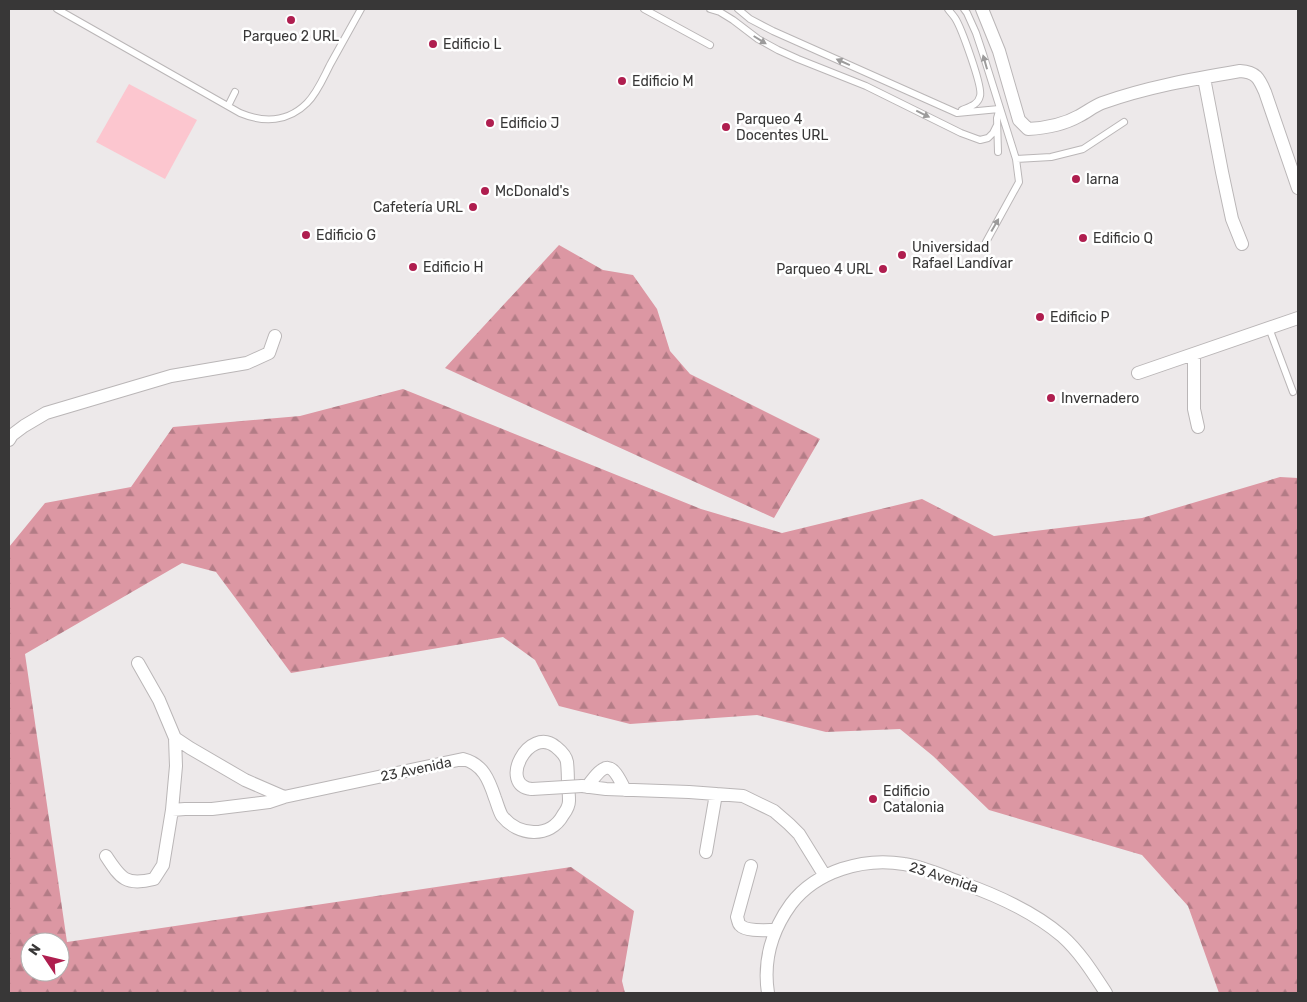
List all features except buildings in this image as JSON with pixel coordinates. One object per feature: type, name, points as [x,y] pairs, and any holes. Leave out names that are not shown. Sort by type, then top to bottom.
[{"type":"street","points":[[982,9],[999,51],[1019,120],[1028,128],[1044,128],[1065,123],[1100,104],[1161,86],[1240,71],[1248,72],[1255,75],[1260,81],[1298,188]]},
{"type":"street","points":[[1204,78],[1232,219],[1242,244]]},
{"type":"street","points":[[1138,373],[1298,318]]},
{"type":"street","points":[[9,440],[12,435],[24,426],[46,413],[171,376],[247,363],[269,353],[275,336]]},
{"type":"street","points":[[1194,354],[1194,410],[1198,427]]},
{"type":"street","points":[[106,856],[121,876],[130,882],[154,879],[163,865],[172,810],[176,766],[175,738],[159,700],[138,664]]},
{"type":"street","points":[[175,738],[245,780],[284,798]]},
{"type":"street","name":"23 Avenida","points":[[172,810],[212,809],[269,802],[463,759],[472,761],[484,773],[501,815],[516,828],[525,831],[540,831],[555,825],[561,819],[569,802],[566,758],[558,749],[547,742],[541,742],[530,747],[519,759],[517,775],[520,783],[528,789],[532,789],[585,786],[606,789],[743,796],[774,811],[800,834],[825,876],[863,864],[903,864],[922,868],[990,892],[1033,916],[1062,936],[1075,948],[1106,993]]},
{"type":"street","points":[[585,786],[598,771],[607,768],[617,773],[625,790]]},
{"type":"street","points":[[706,852],[716,794]]},
{"type":"street","points":[[751,866],[738,917],[739,924],[750,930],[776,930]]},
{"type":"street","points":[[768,993],[767,966],[776,930],[784,914],[795,899],[809,886],[825,876]]},
{"type":"lane","points":[[57,9],[249,117],[272,120],[290,115],[308,102],[315,93],[361,9]]},
{"type":"lane","points":[[644,9],[710,45]]},
{"type":"lane","points":[[710,9],[720,12],[758,39],[798,60],[866,86],[960,133],[980,140],[988,138],[993,133],[997,122],[994,114],[986,110]]},
{"type":"lane","points":[[738,9],[773,31],[957,113],[999,109]]},
{"type":"lane","points":[[948,9],[956,18],[979,84],[980,96],[975,105],[957,113]]},
{"type":"lane","points":[[964,9],[976,33],[999,109],[1007,128],[1016,159],[1019,182],[986,242]]},
{"type":"lane","points":[[866,86],[872,75]]},
{"type":"lane","points":[[894,99],[900,87]]},
{"type":"lane","points":[[228,106],[235,92]]},
{"type":"lane","points":[[998,152],[997,122],[999,109]]},
{"type":"lane","points":[[1016,159],[1051,157],[1083,149],[1124,122]]},
{"type":"lane","points":[[1269,328],[1293,392]]},
{"type":"green space","points":[[559,245],[603,270],[633,275],[657,309],[670,351],[690,374],[820,439],[774,518],[445,368]]},
{"type":"green space","points":[[403,389],[701,509],[782,533],[922,499],[994,536],[1142,518],[1280,477],[1298,478],[1298,993],[1219,993],[1188,906],[1142,855],[989,810],[933,756],[900,729],[826,732],[757,715],[630,724],[559,706],[535,660],[503,637],[291,673],[216,572],[182,563],[25,654],[66,932],[20,932],[20,982],[70,982],[70,942],[571,867],[634,911],[622,981],[625,993],[9,993],[9,547],[45,503],[131,487],[173,427],[300,416]]},
{"type":"shaded area","points":[[129,84],[197,120],[165,179],[96,142]]},
{"type":"place","name":"Parqueo 2 URL","points":[[291,20]]},
{"type":"place","name":"Edificio L","points":[[433,44]]},
{"type":"place","name":"Edificio M","points":[[622,81]]},
{"type":"place","name":"Edificio J","points":[[490,123]]},
{"type":"place","name":"Parqueo 4 Docentes URL","points":[[726,127]]},
{"type":"place","name":"Iarna","points":[[1076,179]]},
{"type":"place","name":"McDonald's","points":[[485,191]]},
{"type":"place","name":"Cafetería URL","points":[[473,207]]},
{"type":"place","name":"Edificio G","points":[[306,235]]},
{"type":"place","name":"Edificio Q","points":[[1083,238]]},
{"type":"place","name":"Universidad Rafael Landívar","points":[[902,255]]},
{"type":"place","name":"Edificio H","points":[[413,267]]},
{"type":"place","name":"Parqueo 4 URL","points":[[883,269]]},
{"type":"place","name":"Edificio P","points":[[1040,317]]},
{"type":"place","name":"Invernadero","points":[[1051,398]]},
{"type":"place","name":"Edificio Catalonia","points":[[873,799]]}]
